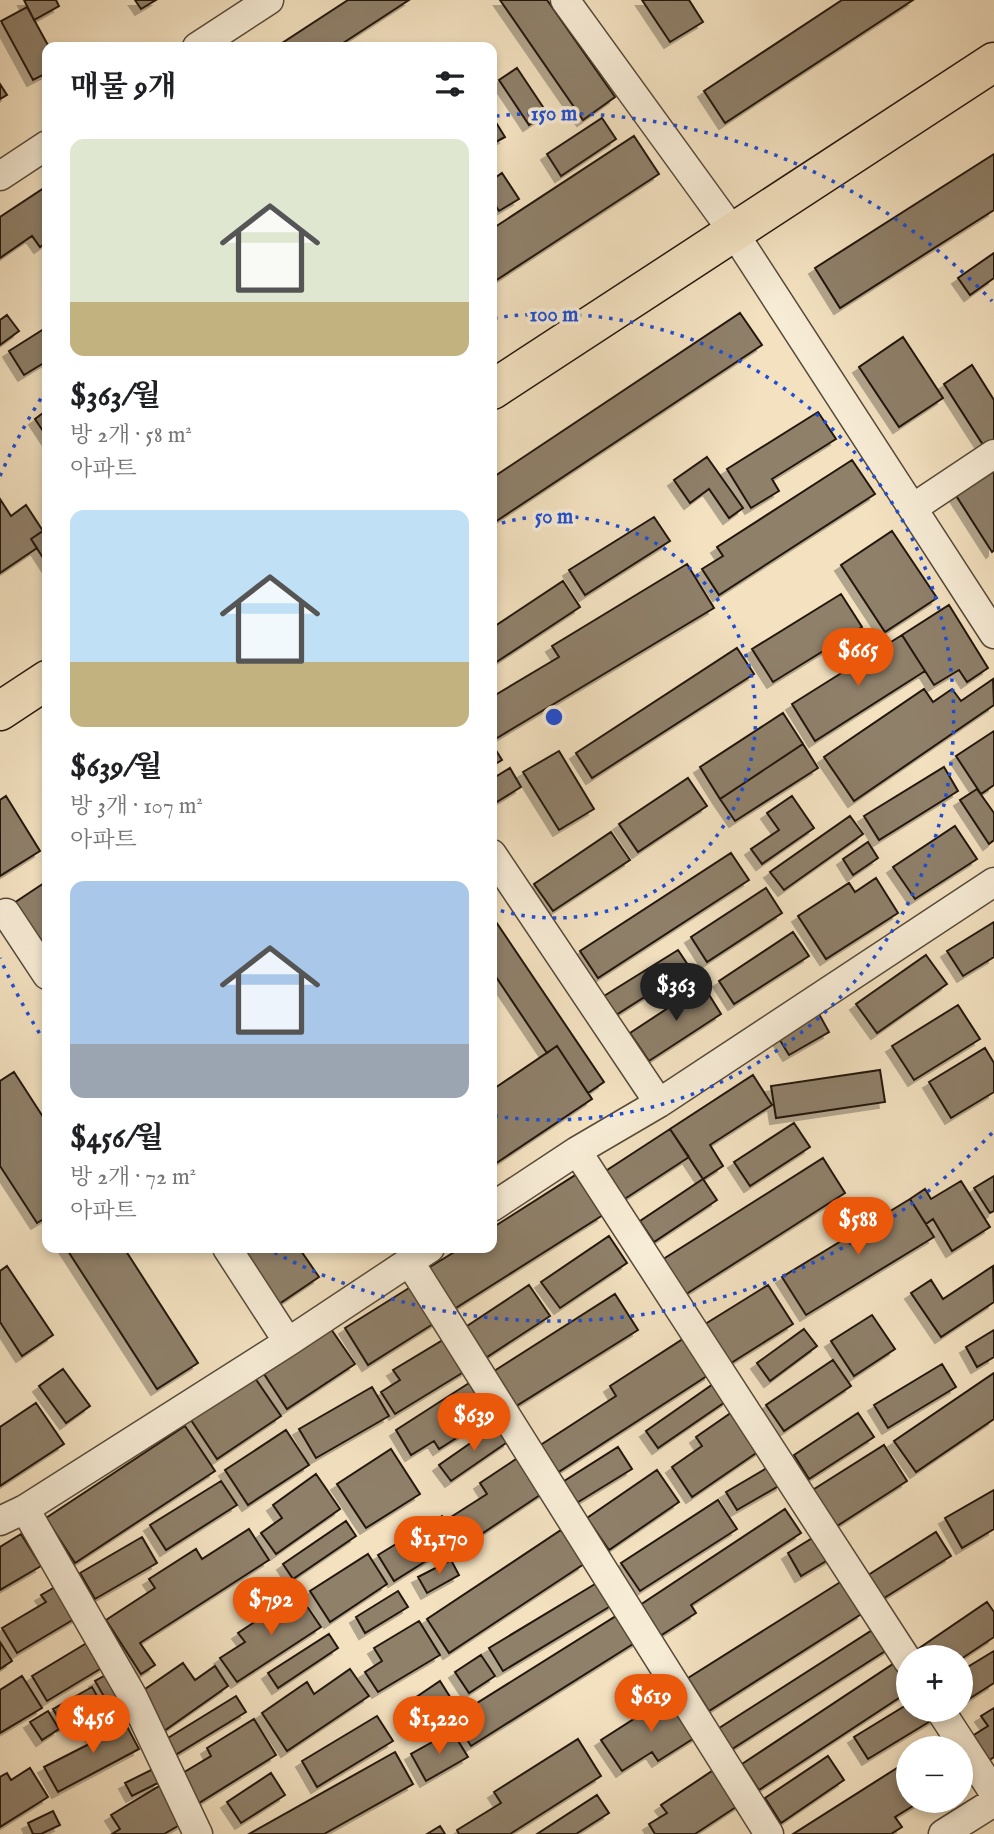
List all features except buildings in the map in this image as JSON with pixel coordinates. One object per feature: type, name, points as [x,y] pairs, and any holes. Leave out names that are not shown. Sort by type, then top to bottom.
[{"type":"main road","points":[[497,387],[994,62]]},
{"type":"main road","points":[[2,706],[42,683]]},
{"type":"street","points":[[205,42],[269,0]]},
{"type":"street","points":[[565,0],[734,233],[994,634]]},
{"type":"street","points":[[0,176],[42,148]]},
{"type":"street","points":[[913,508],[994,454]]},
{"type":"street","points":[[497,861],[659,1102]]},
{"type":"street","points":[[497,1204],[577,1151],[659,1102],[994,882]]},
{"type":"street","points":[[6,913],[42,967]]},
{"type":"street","points":[[577,1151],[898,1645]]},
{"type":"street","points":[[229,1253],[288,1342]]},
{"type":"street","points":[[198,1834],[133,1697],[12,1515],[288,1342],[420,1255],[768,1834]]},
{"type":"street","points":[[948,1722],[994,1793]]},
{"type":"street","points":[[943,1834],[994,1802]]}]
